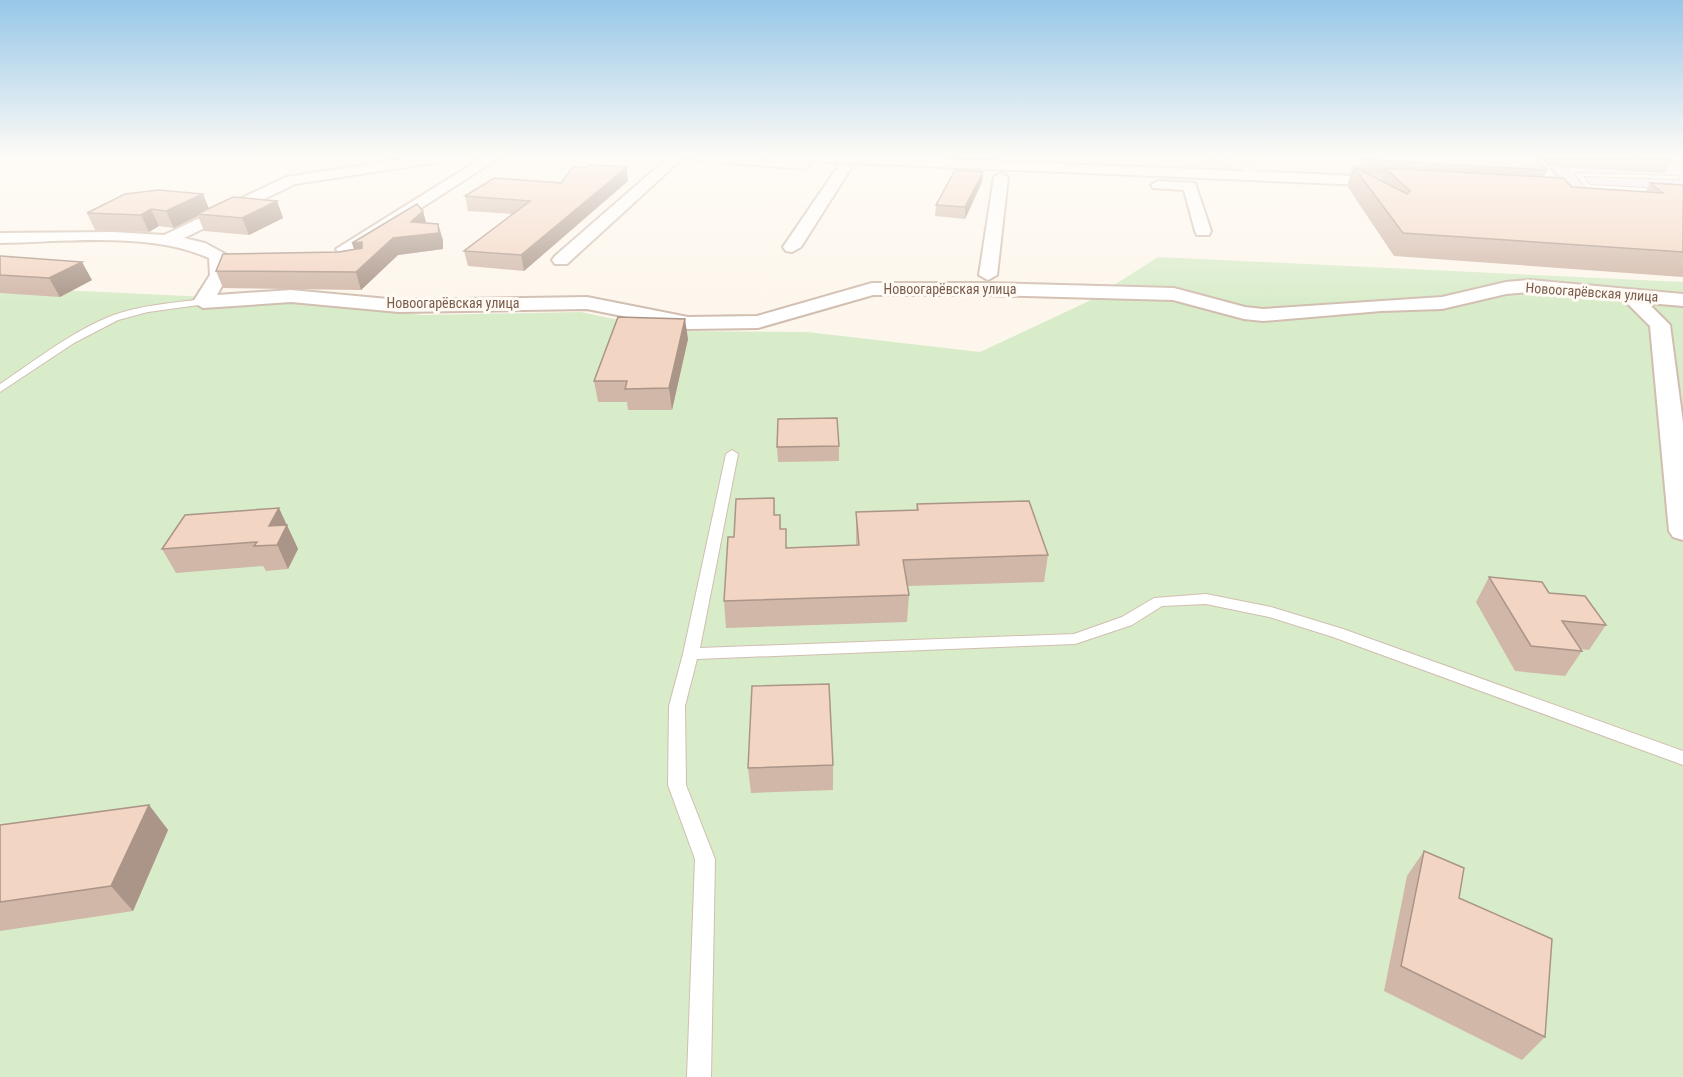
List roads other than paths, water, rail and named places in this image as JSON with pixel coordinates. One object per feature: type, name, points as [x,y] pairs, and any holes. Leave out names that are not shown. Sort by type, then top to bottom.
[{"type":"street","points":[[169,239],[237,206]]},
{"type":"street","points":[[345,249],[414,206]]},
{"type":"street","points":[[561,260],[621,206]]},
{"type":"street","points":[[792,247],[819,206]]},
{"type":"street","points":[[988,275],[997,206]]},
{"type":"street","points":[[1196,206],[1203,231]]},
{"type":"street","points":[[0,238],[169,239],[207,248],[218,255],[219,275],[203,302]]},
{"type":"street","name":"Новоогарёвская улица","points":[[203,302],[291,296],[399,306],[587,303],[700,323],[758,322],[872,289],[1174,294],[1244,313],[1263,315],[1442,303],[1506,288],[1530,286],[1683,300]]},
{"type":"street","points":[[1628,294],[1660,325],[1683,531]]},
{"type":"lane","points":[[0,389],[92,328],[117,317],[157,308],[203,302]]},
{"type":"lane","points":[[699,1077],[705,859],[676,785],[677,706],[691,654],[732,454]]},
{"type":"lane","points":[[691,654],[1075,639],[1127,621],[1159,601],[1206,599],[1271,612],[1338,633],[1683,758]]}]
